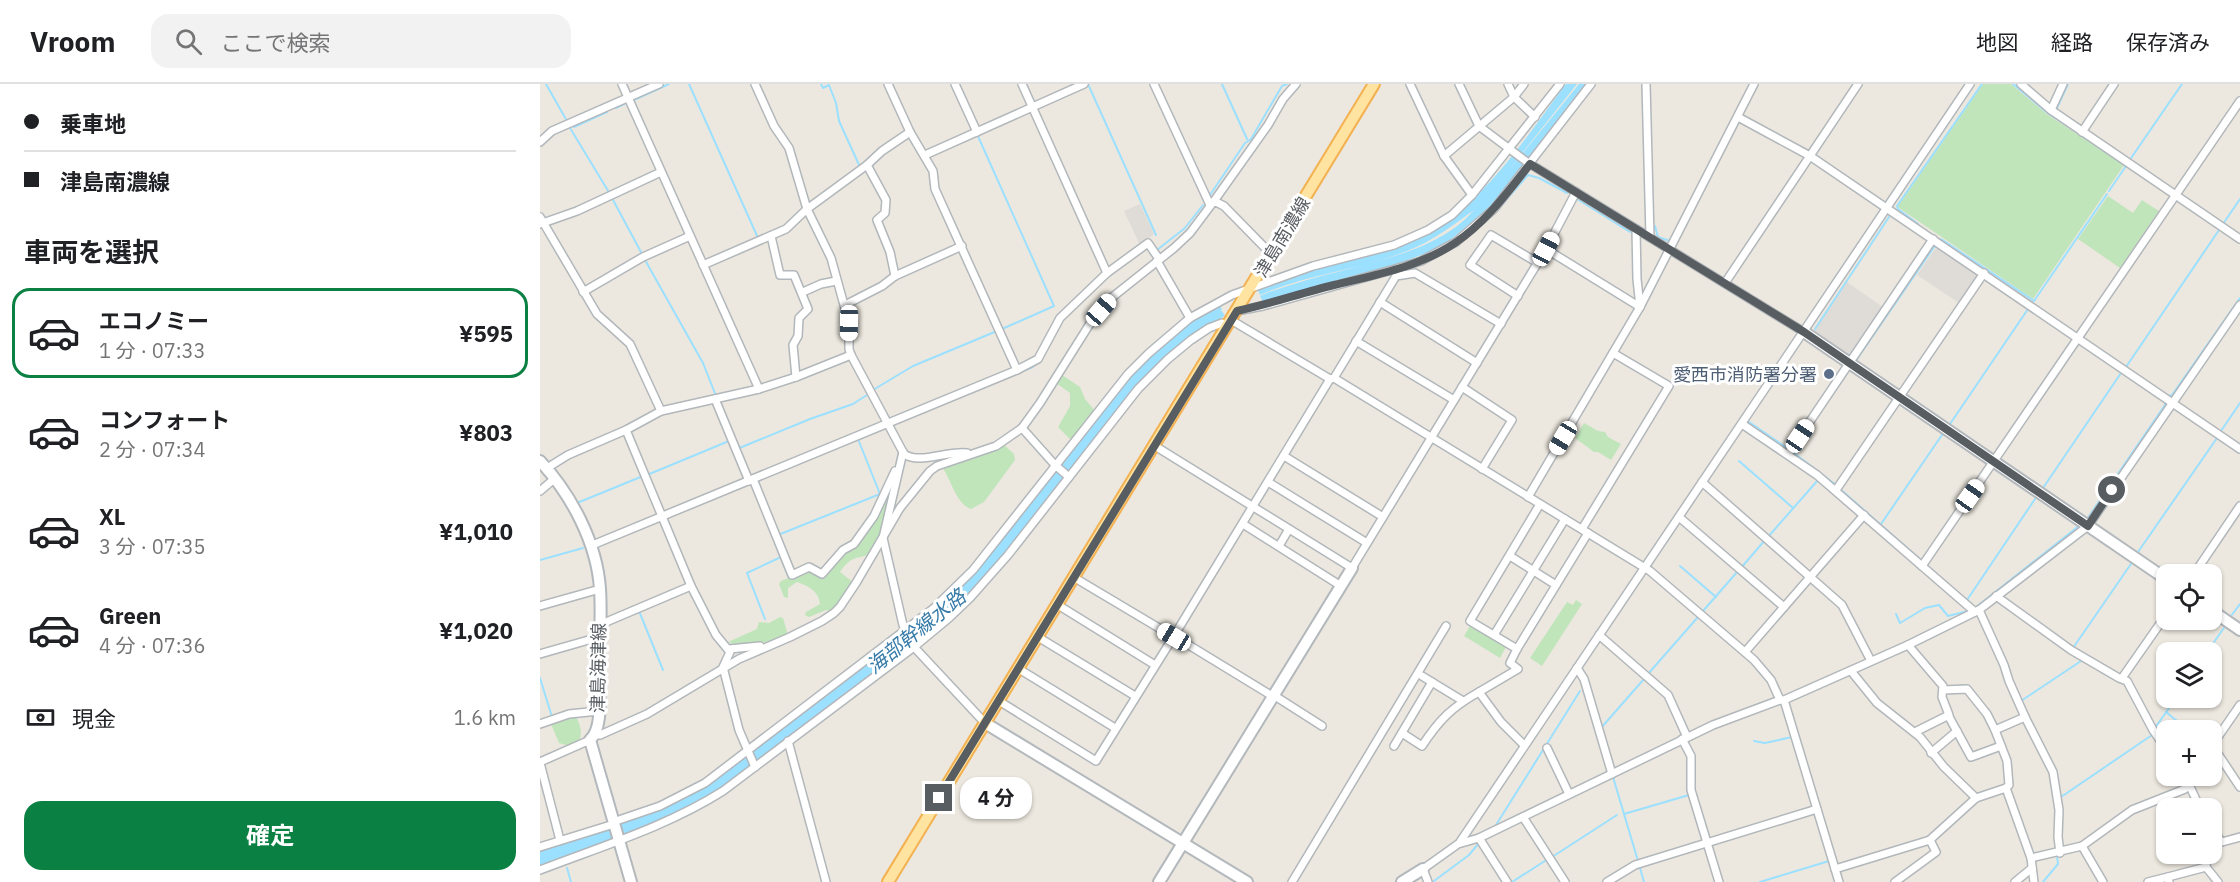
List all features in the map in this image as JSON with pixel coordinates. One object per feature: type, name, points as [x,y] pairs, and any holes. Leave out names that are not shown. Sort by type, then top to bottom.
[{"type":"main road","name":"津島南濃線","points":[[888,882],[1374,84]]},
{"type":"street","points":[[622,84],[759,389]]},
{"type":"street","points":[[540,142],[552,131],[659,84]]},
{"type":"street","points":[[755,84],[774,126],[789,148],[807,209],[831,258],[849,323],[851,355],[903,452],[912,459],[953,453],[970,454]]},
{"type":"street","points":[[888,84],[910,132],[933,171],[935,189],[1017,370]]},
{"type":"street","points":[[955,84],[977,132]]},
{"type":"street","points":[[1022,84],[1107,273]]},
{"type":"street","points":[[925,155],[1084,84]]},
{"type":"street","points":[[1154,84],[1212,203],[1224,206],[1271,254]]},
{"type":"street","points":[[1410,84],[1444,156],[1472,195]]},
{"type":"street","points":[[1460,84],[1479,126],[1529,163],[1850,362],[2156,572]]},
{"type":"street","points":[[1508,84],[1514,97],[1535,117]]},
{"type":"street","points":[[1444,156],[1514,97],[1524,84]]},
{"type":"street","points":[[540,847],[644,813],[683,795],[705,783],[748,751],[906,631],[934,608],[973,570],[1128,374],[1190,318],[1251,288],[1313,266],[1395,245],[1428,230],[1452,215],[1511,150],[1560,84]]},
{"type":"street","points":[[540,870],[683,815],[723,791],[914,646],[970,598],[1008,555],[1138,389],[1168,359],[1209,328],[1232,318],[1263,306],[1396,273],[1456,242],[1494,209],[1591,84]]},
{"type":"street","points":[[1646,84],[1650,237]]},
{"type":"street","points":[[1528,497],[1640,307],[1754,84]]},
{"type":"street","points":[[1725,283],[1858,84]]},
{"type":"street","points":[[1458,844],[1970,84]]},
{"type":"street","points":[[2021,84],[2051,110],[2082,132],[2240,239]]},
{"type":"street","points":[[2051,110],[2063,84]]},
{"type":"street","points":[[2082,132],[2114,84]]},
{"type":"street","points":[[560,840],[540,762],[647,714],[739,659],[822,621],[840,607],[900,508],[930,471],[937,466],[996,446],[1022,428],[1090,322],[1110,299],[1190,232],[1268,125],[1292,85]]},
{"type":"street","points":[[1922,566],[2240,101]]},
{"type":"street","points":[[1738,117],[1810,156],[2240,449]]},
{"type":"street","points":[[703,265],[786,229],[807,209],[910,132]]},
{"type":"street","points":[[867,165],[886,200],[885,213],[877,220],[890,252],[895,276]]},
{"type":"street","points":[[661,172],[577,211],[541,221],[583,292],[602,319],[630,344],[661,411]]},
{"type":"street","points":[[1159,882],[1538,263],[1576,192]]},
{"type":"street","points":[[1636,229],[1640,307]]},
{"type":"street","points":[[1518,296],[1470,265],[1491,235],[1538,263]]},
{"type":"street","points":[[583,292],[643,257],[690,236]]},
{"type":"street","points":[[771,236],[780,275],[794,275],[803,292],[808,309],[799,318],[798,336],[793,345],[796,377]]},
{"type":"street","points":[[1788,454],[1933,239]]},
{"type":"street","points":[[590,546],[1017,370],[1038,359],[1060,318],[1107,273],[1148,243],[1190,318]]},
{"type":"street","points":[[845,305],[882,286],[895,276],[962,246]]},
{"type":"street","points":[[1546,249],[1640,307]]},
{"type":"street","points":[[999,701],[1096,760],[1396,273]]},
{"type":"street","points":[[1396,273],[1415,273],[1501,324]]},
{"type":"street","points":[[1836,490],[1984,273]]},
{"type":"street","points":[[803,292],[821,284],[836,281]]},
{"type":"street","points":[[1380,302],[1477,363]]},
{"type":"street","points":[[1402,882],[1458,844],[1479,838],[1713,725],[1782,700],[1851,671],[1977,611],[2088,526],[2240,305]]},
{"type":"street","points":[[1232,318],[1645,568],[1745,652],[1771,680],[1782,700],[1839,882]]},
{"type":"street","points":[[1356,341],[1454,400]]},
{"type":"street","points":[[1402,733],[1422,746],[1438,722],[1463,701],[1518,669],[1510,663],[1517,649],[1669,386],[1614,353]]},
{"type":"street","points":[[543,464],[626,430],[661,411],[759,389],[851,355]]},
{"type":"street","points":[[1462,387],[1512,420],[1482,469]]},
{"type":"street","points":[[715,399],[792,575],[809,567],[822,574],[843,550],[854,544],[874,516],[903,452]]},
{"type":"street","points":[[1742,424],[1788,454],[1836,490],[1977,611],[2004,665],[2025,717],[2053,772],[2059,810],[2060,853]]},
{"type":"street","points":[[1022,428],[1068,476]]},
{"type":"street","points":[[626,430],[691,586],[716,635],[729,649],[723,670],[739,730],[754,766]]},
{"type":"street","points":[[1155,446],[1352,568]]},
{"type":"street","points":[[903,452],[883,538],[906,631],[914,646],[985,723],[1247,882]]},
{"type":"street","points":[[1284,456],[1383,517]]},
{"type":"street","name":"津島海津線","points":[[543,464],[576,512],[590,546],[600,589],[599,711],[593,737],[631,882]]},
{"type":"street","points":[[540,491],[554,479]]},
{"type":"street","points":[[1268,482],[1367,543]]},
{"type":"street","points":[[1702,482],[1842,605],[1871,661]]},
{"type":"street","points":[[1517,649],[1470,621],[1540,504]]},
{"type":"street","points":[[2201,564],[2240,506]]},
{"type":"street","points":[[1745,652],[1864,515]]},
{"type":"street","points":[[1679,517],[1784,607]]},
{"type":"street","points":[[1494,635],[1565,519]]},
{"type":"street","points":[[1243,524],[1341,586]]},
{"type":"street","points":[[1279,546],[1289,529]]},
{"type":"street","points":[[1510,556],[1556,585]]},
{"type":"street","points":[[1075,578],[1322,726]]},
{"type":"street","points":[[599,625],[691,586]]},
{"type":"street","points":[[540,606],[600,589]]},
{"type":"street","points":[[1996,596],[2071,650],[2122,678],[2131,687],[2156,734]]},
{"type":"street","points":[[1058,605],[1155,665]]},
{"type":"street","points":[[2222,618],[2240,630]]},
{"type":"street","points":[[1292,882],[1446,626]]},
{"type":"street","points":[[2122,678],[2156,629]]},
{"type":"street","points":[[1599,635],[1668,694],[1691,756],[1692,790],[1719,882]]},
{"type":"street","points":[[540,654],[599,637]]},
{"type":"street","points":[[1038,637],[1135,696]]},
{"type":"street","points":[[1908,645],[1943,686],[1942,697],[1948,716],[1971,757],[2001,746]]},
{"type":"street","points":[[729,649],[765,646]]},
{"type":"street","points":[[1577,668],[1584,680],[1612,774]]},
{"type":"street","points":[[1019,669],[1115,728]]},
{"type":"street","points":[[1851,671],[1877,703],[1909,730],[1915,732],[1931,753],[1976,798]]},
{"type":"street","points":[[1422,676],[1463,701]]},
{"type":"street","points":[[1394,746],[1432,682]]},
{"type":"street","points":[[1835,869],[1930,840],[1976,798],[2009,785],[2009,772],[2001,746],[1987,714],[1967,689],[1943,690]]},
{"type":"street","points":[[1479,692],[1502,722],[1524,745]]},
{"type":"street","points":[[2222,731],[2240,705]]},
{"type":"street","points":[[540,724],[569,714],[599,711]]},
{"type":"street","points":[[1915,732],[1948,716]]},
{"type":"street","points":[[1995,730],[2025,717]]},
{"type":"street","points":[[1931,753],[1957,731]]},
{"type":"street","points":[[788,741],[826,882]]},
{"type":"street","points":[[1547,748],[1569,795]]},
{"type":"street","points":[[2222,761],[2240,787]]},
{"type":"street","points":[[2031,858],[2082,846],[2132,810],[2185,789],[2186,786]]},
{"type":"street","points":[[2006,788],[2031,858],[2034,882]]},
{"type":"street","points":[[1607,882],[1635,865],[1817,809]]},
{"type":"street","points":[[1523,817],[1565,882]]},
{"type":"street","points":[[2222,842],[2240,837]]},
{"type":"street","points":[[1479,838],[1507,882]]},
{"type":"street","points":[[1895,882],[1936,852],[1930,840]]},
{"type":"street","points":[[2082,846],[2103,882]]},
{"type":"street","points":[[2206,864],[2206,867],[2218,882]]},
{"type":"street","points":[[2148,882],[2169,879],[2206,867]]},
{"type":"street","points":[[2015,882],[2032,868]]},
{"type":"street","points":[[1423,869],[1428,882]]},
{"type":"shaded area","points":[[1140,204],[1154,234],[1140,245],[1124,211]]},
{"type":"shaded area","points":[[1940,247],[1976,272],[1977,277],[1959,303],[1917,275],[1935,249]]},
{"type":"shaded area","points":[[1847,282],[1884,308],[1853,354],[1848,356],[1813,333]]},
{"type":"green space","points":[[1983,84],[2011,84],[2048,115],[2124,165],[2033,299],[1898,206]]},
{"type":"green space","points":[[2108,196],[2133,213],[2142,200],[2159,211],[2120,268],[2078,239]]},
{"type":"green space","points":[[1062,375],[1080,387],[1085,399],[1095,411],[1072,441],[1058,427],[1070,406],[1070,393],[1056,383]]},
{"type":"green space","points":[[1584,423],[1598,431],[1605,432],[1608,437],[1621,444],[1611,460],[1594,452],[1575,438]]},
{"type":"green space","points":[[1003,444],[1014,454],[1015,460],[984,502],[971,509],[961,502],[942,467]]},
{"type":"green space","points":[[890,491],[880,538],[872,554],[850,561],[840,572],[854,583],[840,605],[832,611],[826,610],[809,617],[805,615],[806,612],[820,604],[818,596],[809,587],[797,582],[788,588],[788,598],[784,597],[779,584],[781,581],[806,571],[821,578],[848,549]]},
{"type":"green space","points":[[1576,600],[1582,604],[1542,666],[1530,658],[1567,602],[1573,605]]},
{"type":"green space","points":[[780,617],[783,618],[788,635],[750,645],[728,642],[757,629],[759,622],[769,623]]},
{"type":"green space","points":[[1473,625],[1507,645],[1500,658],[1464,636]]},
{"type":"green space","points":[[575,715],[580,728],[579,742],[569,746],[559,743],[551,724]]},
{"type":"water","points":[[1566,84],[1577,84],[1504,176],[1579,84],[1588,84],[1491,206],[1449,241],[1434,250],[1395,265],[1263,302],[1260,296],[1367,264],[1296,282],[1260,295],[1258,290],[1304,270],[1389,250],[1418,238],[1444,223],[1490,182]],"holes":[[[1474,210],[1461,223],[1430,243],[1373,262],[1425,243]]]},
{"type":"water","name":"海部幹線水路","points":[[1220,305],[1222,310],[1220,311],[1225,316],[1183,342],[1147,375],[1114,412],[1001,557],[946,616],[728,783],[661,820],[540,865],[540,851],[616,826],[686,796],[937,608],[1131,375],[1183,327]]},
{"type":"waterway","points":[[546,84],[567,121]]},
{"type":"waterway","points":[[634,100],[669,84]]},
{"type":"waterway","points":[[689,84],[758,238]]},
{"type":"waterway","points":[[821,84],[823,88],[829,85],[836,103],[839,121],[860,167]]},
{"type":"waterway","points":[[1088,84],[1156,235]]},
{"type":"waterway","points":[[1222,84],[1247,139]]},
{"type":"waterway","points":[[1210,195],[1245,143],[1251,139],[1282,86],[1287,84]]},
{"type":"waterway","points":[[1918,224],[1897,206],[1982,84]]},
{"type":"waterway","points":[[2013,84],[2049,114],[2078,133]]},
{"type":"waterway","points":[[2056,110],[2068,84]]},
{"type":"waterway","points":[[2129,161],[2182,84]]},
{"type":"waterway","points":[[616,108],[626,103]]},
{"type":"waterway","points":[[574,127],[607,112]]},
{"type":"waterway","points":[[570,128],[610,194]]},
{"type":"waterway","points":[[977,134],[1054,306],[1002,329]]},
{"type":"waterway","points":[[2082,136],[2126,166],[2109,191]]},
{"type":"waterway","points":[[1499,208],[1528,175],[1539,178],[1567,193]]},
{"type":"waterway","points":[[1941,239],[2034,301],[2107,194]]},
{"type":"waterway","points":[[612,198],[642,254]]},
{"type":"waterway","points":[[1577,199],[1630,232]]},
{"type":"waterway","points":[[2223,224],[2240,199]]},
{"type":"waterway","points":[[1157,250],[1185,228],[1203,205]]},
{"type":"waterway","points":[[1815,329],[1889,217]]},
{"type":"waterway","points":[[1655,226],[1658,237],[1670,241]]},
{"type":"waterway","points":[[2126,367],[2219,230]]},
{"type":"waterway","points":[[1857,359],[1934,247],[1937,246]]},
{"type":"waterway","points":[[645,260],[703,363],[716,396]]},
{"type":"waterway","points":[[2169,396],[2172,395],[2240,298]]},
{"type":"waterway","points":[[1950,424],[2028,309]]},
{"type":"waterway","points":[[873,390],[913,366],[997,331]]},
{"type":"waterway","points":[[2022,414],[2072,340]]},
{"type":"waterway","points":[[1019,372],[1033,367]]},
{"type":"waterway","points":[[1793,452],[1850,369]]},
{"type":"waterway","points":[[2043,488],[2121,373]]},
{"type":"waterway","points":[[737,449],[853,404],[867,395]]},
{"type":"waterway","points":[[2087,519],[2165,402]]},
{"type":"waterway","points":[[2221,431],[2240,403]]},
{"type":"waterway","points":[[1749,422],[1787,448]]},
{"type":"waterway","points":[[1881,524],[1944,432]]},
{"type":"waterway","points":[[778,535],[880,494],[858,439],[864,437]]},
{"type":"waterway","points":[[2138,552],[2217,438]]},
{"type":"waterway","points":[[647,475],[729,441]]},
{"type":"waterway","points":[[1794,453],[1836,485]]},
{"type":"waterway","points":[[1739,461],[1793,508]]},
{"type":"waterway","points":[[577,503],[643,476]]},
{"type":"waterway","points":[[1768,537],[1818,480]]},
{"type":"waterway","points":[[754,489],[788,576]]},
{"type":"waterway","points":[[1840,489],[1922,561]]},
{"type":"waterway","points":[[1967,600],[2037,496]]},
{"type":"waterway","points":[[1926,565],[1975,608],[2080,525]]},
{"type":"waterway","points":[[1741,568],[1765,540]]},
{"type":"waterway","points":[[540,560],[583,548]]},
{"type":"waterway","points":[[765,619],[747,573],[781,557]]},
{"type":"waterway","points":[[2196,564],[2201,558]]},
{"type":"waterway","points":[[2073,648],[2133,561]]},
{"type":"waterway","points":[[1680,566],[1716,597]]},
{"type":"waterway","points":[[1703,611],[1738,571]]},
{"type":"waterway","points":[[2231,616],[2240,604]]},
{"type":"waterway","points":[[1896,614],[1900,623],[1925,608],[1939,605],[1948,616],[1968,611]]},
{"type":"waterway","points":[[639,611],[663,670]]},
{"type":"waterway","points":[[1648,674],[1698,617]]},
{"type":"waterway","points":[[2214,642],[2226,625]]},
{"type":"waterway","points":[[2021,701],[2081,661]]},
{"type":"waterway","points":[[540,678],[552,717]]},
{"type":"waterway","points":[[1601,728],[1644,679]]},
{"type":"waterway","points":[[1496,825],[1580,691]]},
{"type":"waterway","points":[[2155,728],[2169,708]]},
{"type":"waterway","points":[[2166,712],[2176,720]]},
{"type":"waterway","points":[[2061,797],[2152,735]]},
{"type":"waterway","points":[[1754,741],[1765,743],[1792,737]]},
{"type":"waterway","points":[[1613,777],[1638,861]]},
{"type":"waterway","points":[[1624,814],[1689,795]]},
{"type":"waterway","points":[[1552,857],[1617,815]]},
{"type":"waterway","points":[[1434,881],[1469,855],[1479,843]]},
{"type":"waterway","points":[[2043,882],[2058,864],[2057,856]]},
{"type":"waterway","points":[[1512,882],[1548,859]]},
{"type":"waterway","points":[[1760,882],[1829,861]]},
{"type":"waterway","points":[[567,868],[571,882]]},
{"type":"waterway","points":[[1640,868],[1644,882]]},
{"type":"place","name":"愛西市消防署分署","points":[[1829,374]]},
{"type":"route","points":[[939,798],[1237,311],[1263,306],[1395,269],[1421,261],[1446,249],[1494,209],[1530,164],[1804,332],[2088,526],[2112,490]]}]
